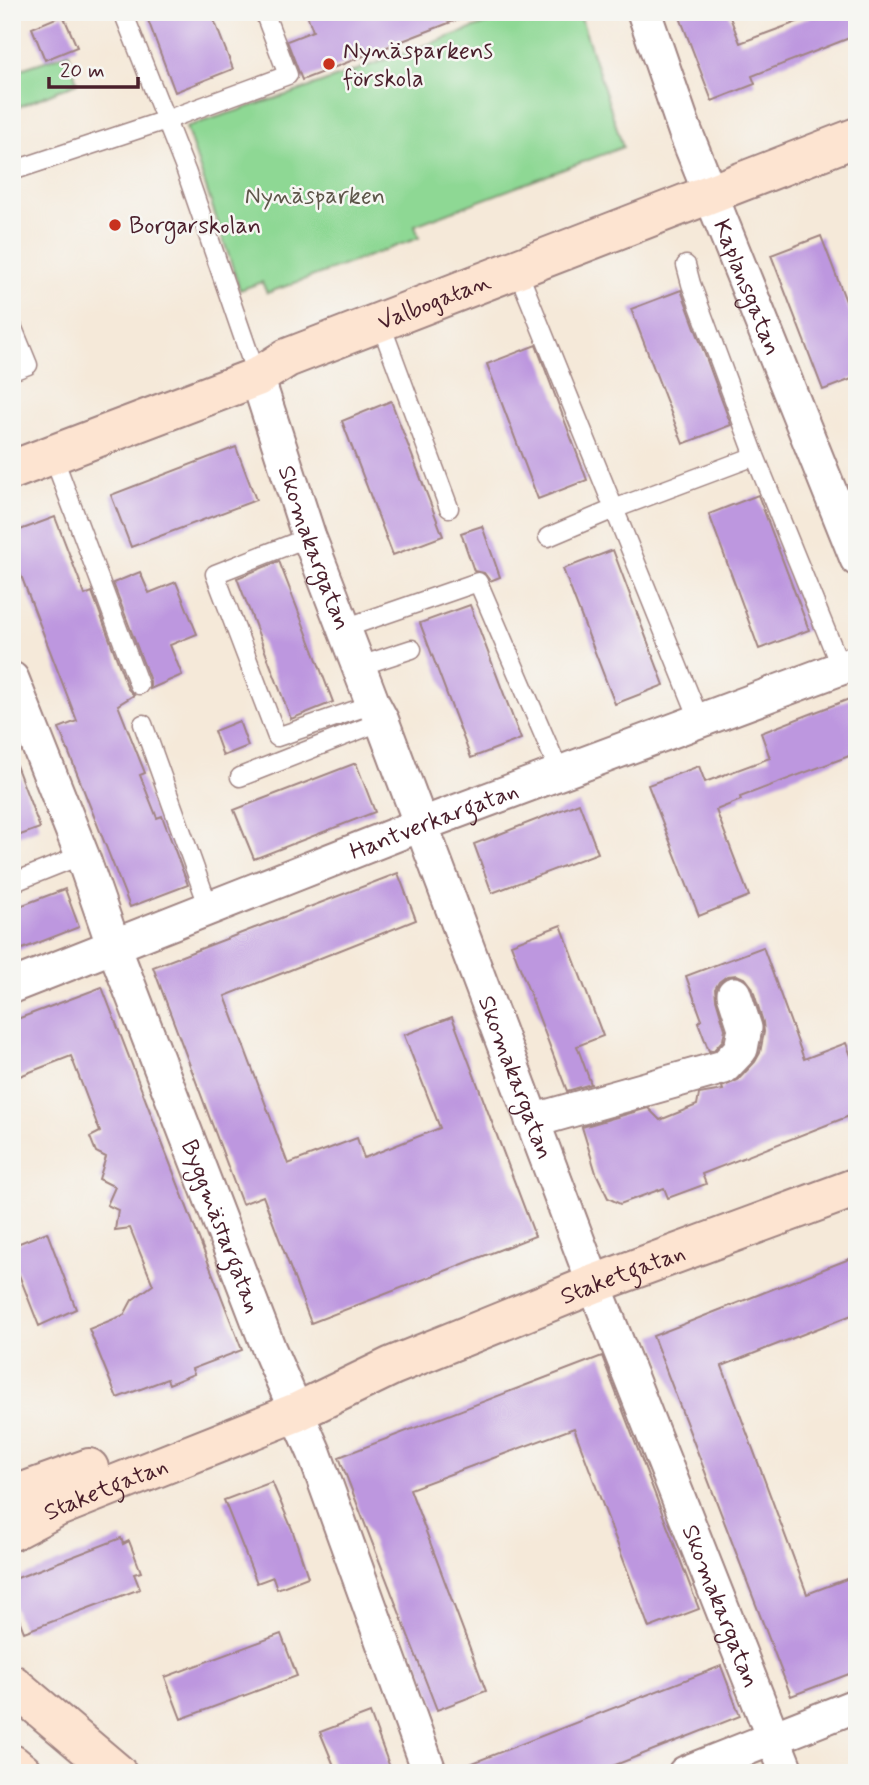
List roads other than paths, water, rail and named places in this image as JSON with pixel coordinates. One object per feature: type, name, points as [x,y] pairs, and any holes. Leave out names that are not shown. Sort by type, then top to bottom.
[{"type":"main road","name":"Valbogatan","points":[[12,470],[257,377],[287,358],[857,137]]},
{"type":"main road","name":"Staketgatan","points":[[12,1496],[293,1403],[594,1284],[857,1187]]},
{"type":"main road","name":"Staketgatan","points":[[12,1531],[58,1507],[293,1403]]},
{"type":"main road","points":[[12,1684],[117,1773]]},
{"type":"main road","points":[[12,1763],[23,1773]]},
{"type":"street","name":"Kaplansgatan","points":[[645,12],[685,131],[857,559]]},
{"type":"street","name":"Skomakargatan","points":[[257,377],[309,537],[594,1284],[787,1773]]},
{"type":"street","name":"Hantverkargatan","points":[[12,986],[420,825],[849,665]]},
{"type":"street","name":"Byggmästargatan","points":[[12,679],[82,855],[114,947],[268,1349],[314,1452],[430,1773]]},
{"type":"street","points":[[532,1121],[724,1067],[741,1049],[745,1028],[734,994]]},
{"type":"street","points":[[685,1773],[857,1705]]},
{"type":"lane","points":[[123,12],[186,170],[257,377]]},
{"type":"lane","points":[[12,172],[288,75],[264,12]]},
{"type":"lane","points":[[686,265],[755,456],[849,665]]},
{"type":"lane","points":[[517,269],[700,721]]},
{"type":"lane","points":[[380,322],[449,508]]},
{"type":"lane","points":[[12,326],[28,365],[12,370]]},
{"type":"lane","points":[[53,456],[139,685]]},
{"type":"lane","points":[[548,537],[755,456]]},
{"type":"lane","points":[[309,537],[215,574],[277,737],[377,712]]},
{"type":"lane","points":[[345,628],[478,582],[560,773]]},
{"type":"lane","points":[[360,666],[412,649]]},
{"type":"lane","points":[[240,777],[377,712]]},
{"type":"lane","points":[[143,724],[209,908]]},
{"type":"lane","points":[[12,883],[82,855]]},
{"type":"place","name":"Nynäsparkens förskola","points":[[329,64]]},
{"type":"place","name":"Borgarskolan","points":[[115,225]]},
{"type":"park label","name":"Nynäsparken","points":[[315,195]]}]
